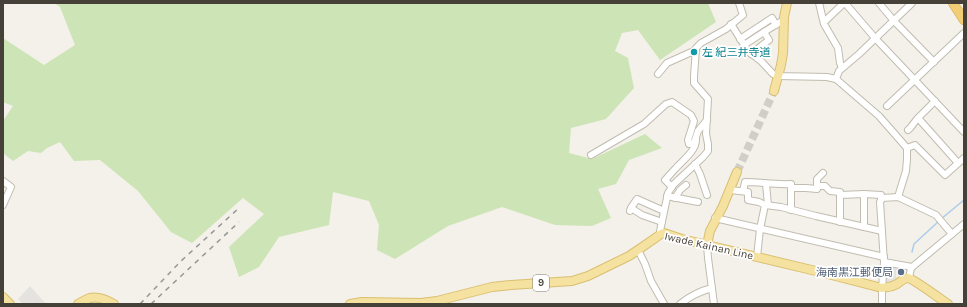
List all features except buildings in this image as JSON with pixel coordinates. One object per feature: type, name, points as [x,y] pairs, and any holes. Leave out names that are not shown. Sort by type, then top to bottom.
[{"type":"highway","points":[[953,3],[964,20]]},
{"type":"main road","points":[[774,91],[783,53],[784,17],[787,3]]},
{"type":"main road","points":[[707,245],[715,218],[723,206],[737,172]]},
{"type":"main road","name":"Iwade Kainan Line","points":[[350,304],[421,303],[437,301],[492,287],[572,281],[588,276],[638,250],[664,233],[682,239],[882,288]]},
{"type":"main road","points":[[882,288],[909,278],[943,303]]},
{"type":"main road","points":[[3,297],[10,304]]},
{"type":"main road","points":[[78,304],[91,298],[101,298],[114,304]]},
{"type":"street","points":[[661,234],[660,231],[667,196],[672,187],[708,151],[706,134],[708,99],[694,83],[696,48],[701,43],[726,29],[743,15],[739,3]]},
{"type":"street","points":[[819,3],[824,24],[838,48],[842,68]]},
{"type":"street","points":[[824,22],[845,3],[875,38],[964,132]]},
{"type":"street","points":[[878,3],[934,62]]},
{"type":"street","points":[[836,79],[842,68],[859,54],[912,3]]},
{"type":"street","points":[[740,39],[772,18],[776,25]]},
{"type":"street","points":[[744,45],[780,22],[784,22]]},
{"type":"street","points":[[731,24],[751,54],[761,61],[773,74],[778,76],[827,77],[836,79],[879,116],[907,148],[906,172],[898,197]]},
{"type":"street","points":[[751,54],[769,40],[764,32]]},
{"type":"street","points":[[887,106],[964,34]]},
{"type":"street","points":[[658,74],[667,63],[696,50]]},
{"type":"street","points":[[908,130],[935,101]]},
{"type":"street","points":[[591,155],[644,124],[666,104],[672,102],[691,115],[694,121],[688,140],[690,144],[694,143],[698,131],[707,120]]},
{"type":"street","points":[[918,118],[958,163]]},
{"type":"street","points":[[672,187],[666,180],[686,159],[696,144],[696,137]]},
{"type":"street","points":[[907,148],[915,145],[945,175],[964,158]]},
{"type":"street","points":[[695,164],[707,195]]},
{"type":"street","points":[[817,188],[817,180],[823,173]]},
{"type":"street","points":[[3,181],[11,187],[3,205]]},
{"type":"street","points":[[743,191],[745,182],[791,184],[791,210]]},
{"type":"street","points":[[757,257],[760,229],[766,205],[766,184]]},
{"type":"street","points":[[675,198],[680,190],[686,185]]},
{"type":"street","points":[[791,188],[817,188],[825,186],[830,190],[840,192],[840,222]]},
{"type":"street","points":[[730,190],[748,192],[748,200],[766,205],[882,231]]},
{"type":"street","points":[[864,194],[864,227]]},
{"type":"street","points":[[840,195],[881,194],[880,202],[884,260],[882,304]]},
{"type":"street","points":[[667,196],[698,202]]},
{"type":"street","points":[[881,200],[882,198],[898,197],[936,215],[952,234]]},
{"type":"street","points":[[662,222],[630,210],[634,198],[664,211]]},
{"type":"street","points":[[715,218],[912,267]]},
{"type":"street","points":[[909,278],[912,267],[964,224]]},
{"type":"street","points":[[707,245],[712,288],[716,304]]},
{"type":"street","points":[[638,250],[651,281],[664,304]]},
{"type":"street","points":[[680,304],[694,295],[712,288]]},
{"type":"green space","points":[[54,3],[708,3],[716,22],[660,60],[638,30],[622,33],[615,51],[628,58],[634,88],[606,119],[571,128],[569,153],[592,159],[645,134],[662,148],[629,160],[616,184],[598,189],[611,218],[592,226],[555,225],[502,207],[448,226],[395,259],[377,250],[379,225],[369,201],[333,192],[329,225],[279,237],[259,267],[239,277],[229,247],[264,214],[243,198],[192,243],[171,232],[138,191],[100,160],[74,161],[60,142],[47,148],[41,153],[28,151],[13,161],[3,153],[3,121],[13,106],[3,102],[3,38],[44,65],[75,45],[60,7]]},
{"type":"shaded area","points":[[886,264],[898,265],[896,279],[891,282],[884,282]]},
{"type":"shaded area","points":[[30,286],[46,304],[23,304],[18,299]]},
{"type":"waterway","points":[[941,219],[964,200]]},
{"type":"waterway","points":[[912,252],[914,244],[939,221]]},
{"type":"tunnel","points":[[737,172],[774,91]]},
{"type":"railway","points":[[140,304],[181,261],[240,207]]},
{"type":"railway","points":[[151,304],[239,222]]},
{"type":"place","name":"左 紀三井寺道","points":[[694,52]]},
{"type":"place","name":"海南黒江郵便局","points":[[901,272]]}]
